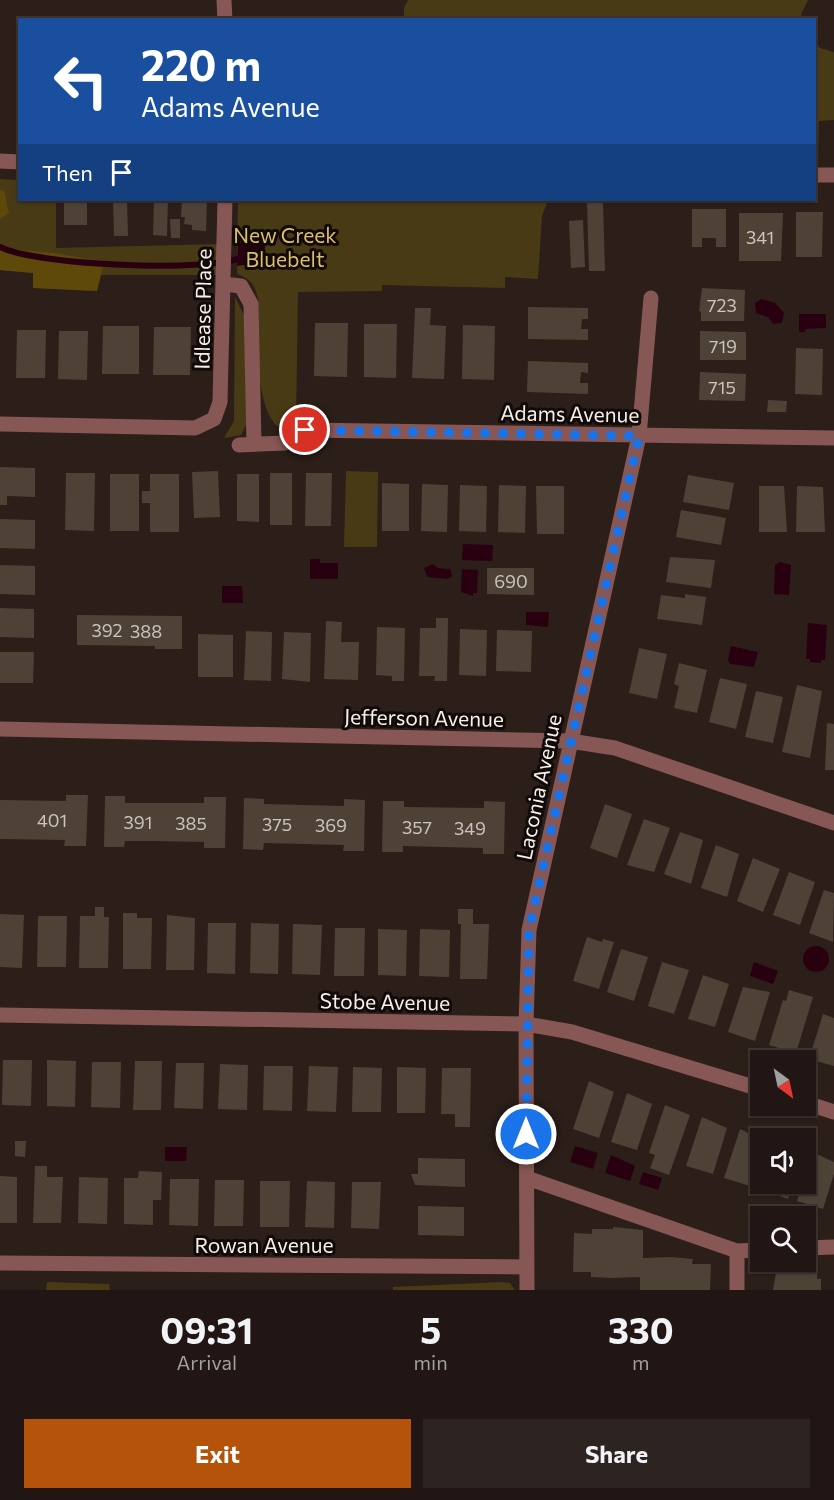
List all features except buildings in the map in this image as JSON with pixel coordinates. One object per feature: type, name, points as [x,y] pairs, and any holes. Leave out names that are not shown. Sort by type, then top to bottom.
[{"type":"street","points":[[224,0],[225,18]]},
{"type":"street","points":[[0,161],[18,162]]},
{"type":"street","points":[[816,175],[834,176]]},
{"type":"street","name":"Idlease Place","points":[[0,424],[195,428],[214,419],[220,402],[225,201]]},
{"type":"street","points":[[223,277],[241,286],[251,304],[246,444],[285,443]]},
{"type":"street","name":"Laconia Avenue","points":[[528,1290],[526,1024],[529,930],[639,436],[651,298]]},
{"type":"street","name":"Adams Avenue","points":[[305,430],[834,438]]},
{"type":"street","name":"Jefferson Avenue","points":[[0,729],[570,741],[615,748],[834,823]]},
{"type":"street","name":"Stobe Avenue","points":[[0,1014],[526,1024],[572,1032],[750,1086]]},
{"type":"street","points":[[816,1106],[834,1112]]},
{"type":"street","points":[[527,1178],[737,1251],[750,1250]]},
{"type":"street","points":[[816,1248],[834,1247]]},
{"type":"street","points":[[736,1290],[737,1251]]},
{"type":"street","name":"Rowan Avenue","points":[[0,1263],[527,1267]]},
{"type":"green space","points":[[408,0],[808,0],[801,14],[802,18],[404,18],[404,8]]},
{"type":"green space","points":[[816,42],[820,48],[834,52],[834,120],[819,121],[818,160],[816,160]]},
{"type":"green space","name":"New Creek Bluebelt","points":[[0,179],[18,180],[18,201],[56,201],[56,248],[220,244],[220,275],[101,275],[97,291],[33,288],[33,273],[0,270]]},
{"type":"green space","name":"New Creek Bluebelt","points":[[238,201],[548,201],[542,216],[538,279],[505,277],[505,288],[382,285],[382,291],[298,292],[296,425],[277,426],[269,415],[264,401],[259,366],[257,294],[249,280],[237,274]]},
{"type":"green space","points":[[235,297],[244,315],[247,423],[241,435],[224,438],[234,421]]},
{"type":"green space","points":[[346,471],[378,472],[377,547],[344,547]]},
{"type":"green space","points":[[47,1282],[109,1284],[110,1290],[46,1290]]},
{"type":"green space","points":[[510,1283],[515,1290],[393,1290],[393,1287]]},
{"type":"shaded area","points":[[0,190],[4,191],[9,213],[0,219]]},
{"type":"shaded area","points":[[260,229],[269,234],[263,254],[255,263],[237,266],[238,244]]},
{"type":"shaded area","points":[[0,248],[54,253],[104,262],[97,291],[33,288],[33,273],[0,270]]},
{"type":"shaded area","points":[[761,299],[775,303],[784,313],[782,323],[773,324],[768,317],[756,313],[755,303]]},
{"type":"shaded area","points":[[799,314],[826,314],[826,328],[806,329],[805,332],[799,332]]},
{"type":"shaded area","points":[[463,544],[493,545],[492,561],[462,560]]},
{"type":"shaded area","points":[[310,559],[320,559],[320,563],[338,563],[338,579],[310,579]]},
{"type":"shaded area","points":[[780,562],[791,565],[789,595],[774,594],[775,565]]},
{"type":"shaded area","points":[[433,564],[438,568],[450,569],[452,576],[448,579],[427,577],[424,568]]},
{"type":"shaded area","points":[[462,569],[478,570],[477,593],[473,593],[473,596],[461,592]]},
{"type":"shaded area","points":[[222,586],[242,586],[243,603],[222,603]]},
{"type":"shaded area","points":[[526,612],[549,612],[548,627],[526,625]]},
{"type":"shaded area","points":[[808,623],[827,625],[825,660],[821,660],[821,663],[810,662],[810,659],[806,659]]},
{"type":"shaded area","points":[[731,646],[758,652],[754,667],[730,664],[728,660]]},
{"type":"shaded area","points":[[816,946],[825,950],[829,959],[825,968],[816,972],[807,968],[803,959],[807,950]]},
{"type":"shaded area","points":[[754,962],[778,971],[773,984],[750,976]]},
{"type":"shaded area","points":[[575,1146],[598,1153],[593,1169],[570,1162]]},
{"type":"shaded area","points":[[165,1147],[187,1147],[186,1161],[165,1161]]},
{"type":"shaded area","points":[[611,1155],[635,1166],[630,1181],[605,1173]]},
{"type":"shaded area","points":[[643,1172],[662,1178],[658,1190],[639,1184]]},
{"type":"waterway","points":[[0,247],[48,258],[121,265],[195,265],[224,262],[243,257]]},
{"type":"route","points":[[305,430],[639,436],[529,930],[526,1134]]}]
